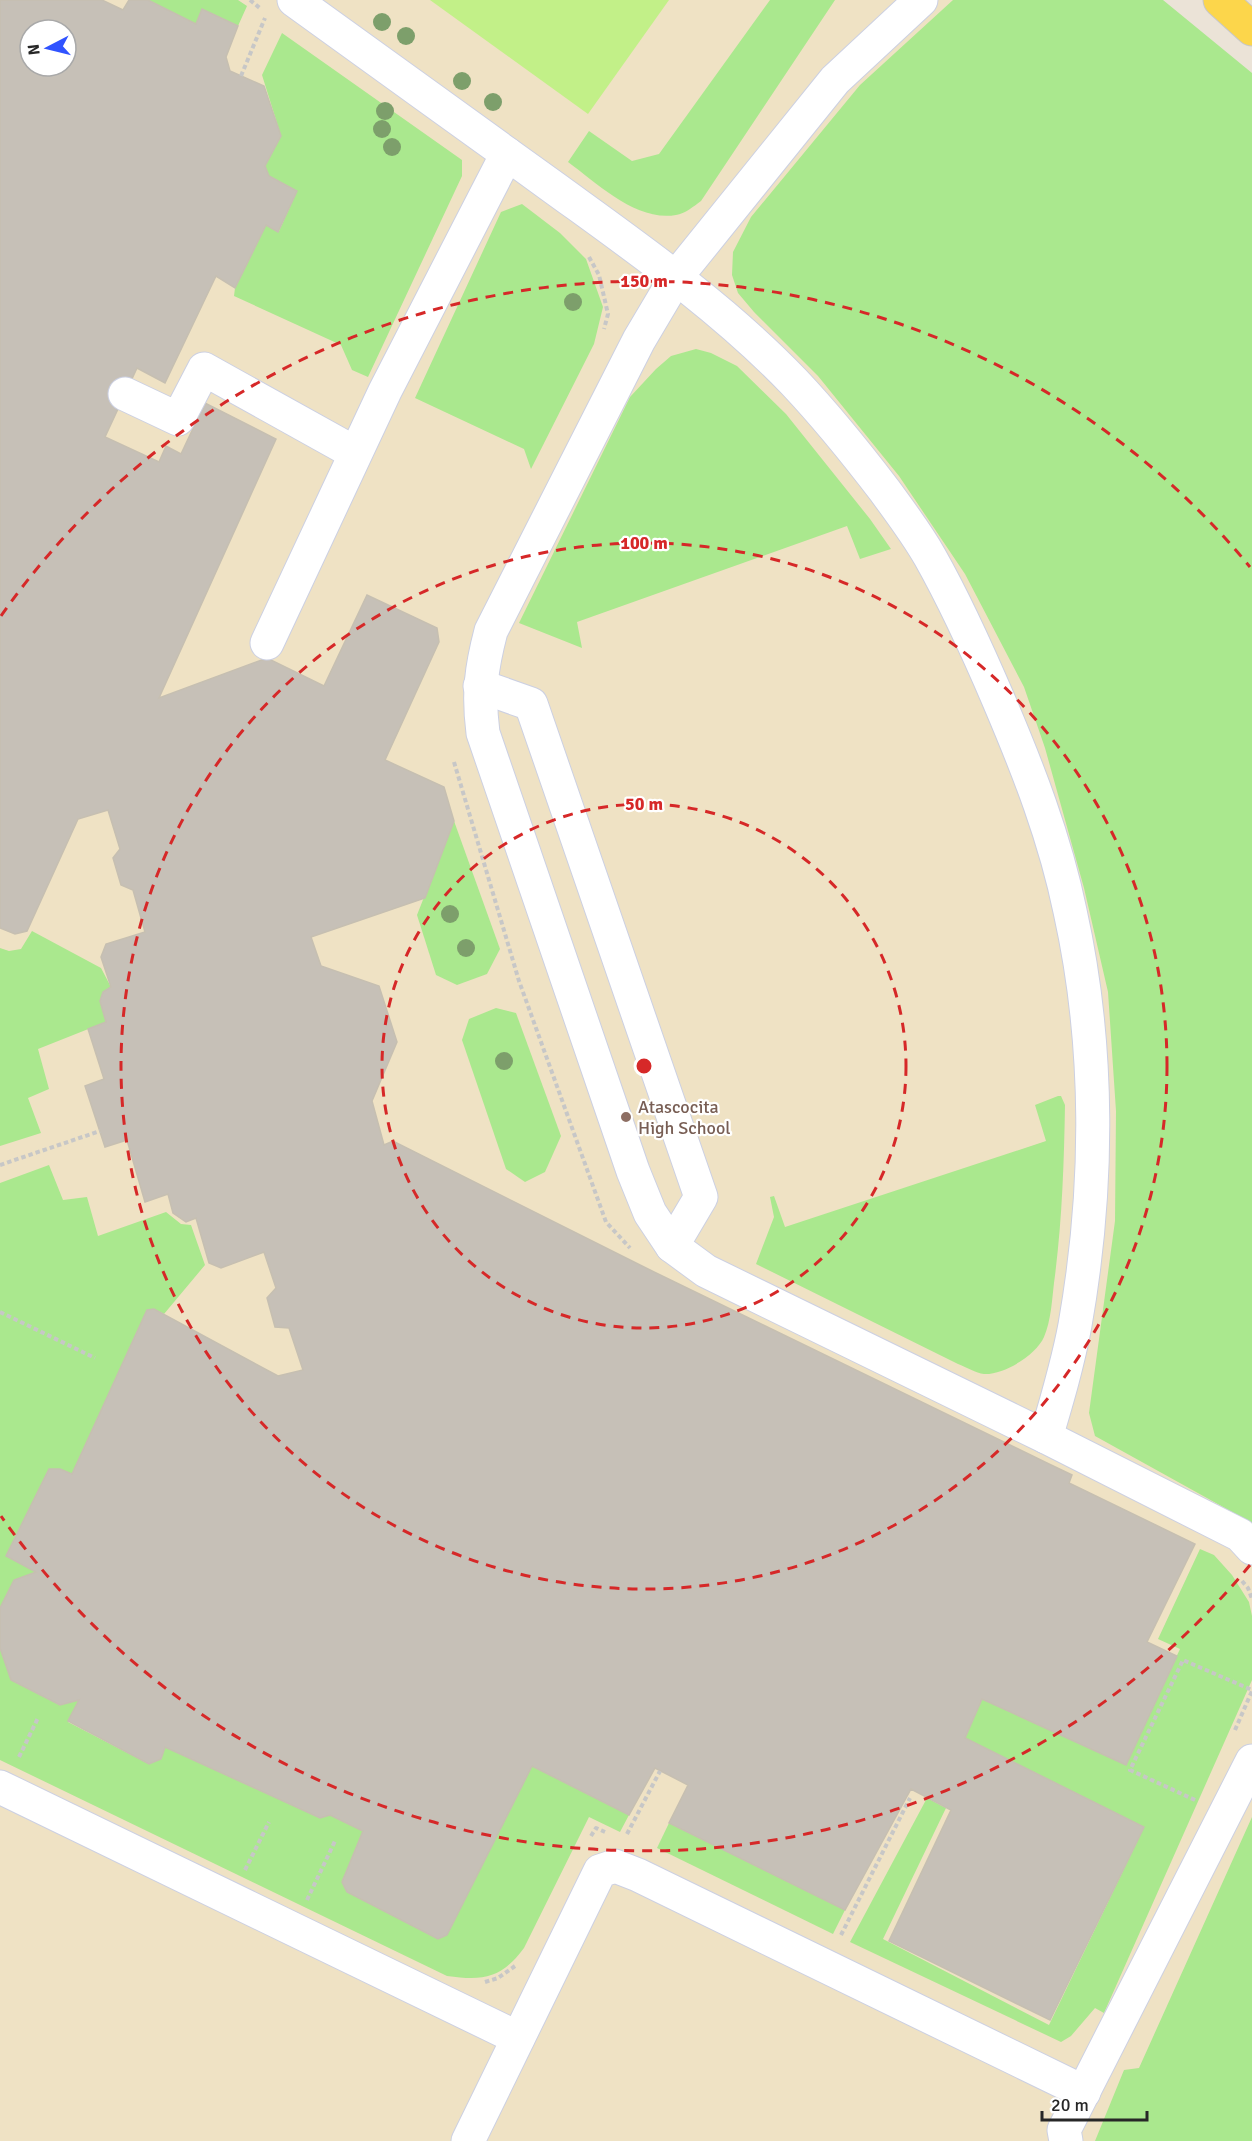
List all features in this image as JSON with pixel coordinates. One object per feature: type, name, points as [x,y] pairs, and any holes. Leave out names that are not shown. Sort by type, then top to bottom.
[{"type":"main road","points":[[1220,0],[1252,29]]},
{"type":"lane","points":[[921,0],[836,80],[677,276],[639,340],[491,631],[480,686],[479,702],[483,733],[650,1213],[672,1246],[706,1271],[1047,1437],[1240,1535],[1252,1548]]},
{"type":"lane","points":[[281,7],[507,154],[677,276],[792,380],[839,431],[913,529],[935,566],[980,656],[1022,753],[1040,803],[1070,906],[1080,961],[1088,1039],[1092,1141],[1090,1213],[1075,1326],[1047,1437]]},
{"type":"lane","points":[[267,643],[385,391],[507,154]]},
{"type":"lane","points":[[125,394],[178,419],[204,369],[355,453]]},
{"type":"lane","points":[[480,686],[531,704],[701,1197],[672,1246]]},
{"type":"lane","points":[[1066,2141],[1064,2130],[1252,1761]]},
{"type":"lane","points":[[8,1774],[518,2038]]},
{"type":"lane","points":[[468,2141],[600,1871],[615,1866],[638,1875],[1084,2092]]},
{"type":"path","points":[[241,76],[281,7]]},
{"type":"path","points":[[0,1165],[100,1131]]},
{"type":"path","points":[[0,1312],[95,1358]]},
{"type":"path","points":[[1225,1814],[1130,1770],[1183,1660],[1252,1690],[1233,1735]]},
{"type":"path","points":[[8,1774],[38,1718]]},
{"type":"path","points":[[624,1840],[660,1771]]},
{"type":"path","points":[[838,1941],[910,1798]]},
{"type":"path","points":[[245,1872],[269,1822]]},
{"type":"path","points":[[591,1838],[596,1828],[615,1836]]},
{"type":"path","points":[[306,1901],[335,1841]]},
{"type":"path","points":[[481,1984],[498,1978],[516,1965]]},
{"type":"shaded area","name":"Atascocita High School","points":[[0,0],[1156,0],[1252,94],[1252,2141],[0,2141]]},
{"type":"green space","points":[[148,0],[238,0],[247,6],[238,26],[202,10],[196,24]]},
{"type":"green space","points":[[430,0],[669,0],[588,114]]},
{"type":"green space","points":[[770,0],[835,0],[701,201],[679,214],[661,216],[647,213],[605,190],[568,162],[589,131],[632,161],[659,154]]},
{"type":"green space","points":[[953,0],[1163,0],[1252,73],[1252,1523],[1095,1436],[1089,1413],[1115,1221],[1116,1111],[1108,992],[1084,888],[1045,748],[1024,687],[965,574],[899,476],[818,376],[738,293],[732,275],[733,252],[751,217],[860,85]]},
{"type":"green space","points":[[282,33],[462,160],[462,176],[368,377],[352,370],[341,345],[234,296],[235,288],[266,225],[279,231],[297,191],[269,176],[265,166],[281,136],[262,75]]},
{"type":"green space","points":[[522,204],[560,233],[586,259],[603,307],[594,344],[531,469],[524,449],[415,398],[501,212]]},
{"type":"green space","points":[[696,349],[711,353],[737,366],[786,414],[870,519],[891,549],[860,559],[847,526],[577,622],[582,648],[519,623],[630,397],[671,356]]},
{"type":"green space","points":[[454,821],[500,949],[487,974],[457,985],[436,975],[417,915]]},
{"type":"green space","points":[[32,931],[101,968],[111,987],[103,992],[100,1001],[106,1022],[38,1049],[49,1089],[28,1098],[41,1133],[0,1146],[0,948],[9,951],[21,949]]},
{"type":"green space","points":[[496,1008],[516,1013],[561,1136],[545,1172],[525,1182],[506,1169],[462,1040],[469,1019]]},
{"type":"green space","points":[[1061,1096],[1065,1105],[1064,1150],[1059,1239],[1051,1310],[1040,1344],[1018,1363],[1001,1371],[984,1374],[978,1372],[756,1264],[774,1217],[770,1197],[774,1196],[785,1227],[1046,1141],[1035,1105]]},
{"type":"green space","points":[[49,1165],[63,1200],[87,1197],[98,1236],[166,1212],[181,1224],[191,1225],[205,1265],[164,1314],[154,1309],[147,1310],[72,1474],[49,1469],[7,1556],[36,1572],[14,1580],[0,1608],[0,1183]]},
{"type":"green space","points":[[1200,1549],[1214,1555],[1232,1575],[1249,1602],[1252,1616],[1252,1680],[1104,2013],[1095,2008],[1071,2036],[1061,2042],[850,1942],[927,1798],[946,1808],[883,1939],[1049,2025],[1144,1827],[965,1738],[982,1699],[1126,1764],[1180,1649],[1158,1639]]},
{"type":"green space","points":[[0,1648],[11,1680],[60,1705],[79,1700],[68,1722],[149,1764],[161,1759],[165,1747],[320,1818],[330,1815],[363,1831],[438,1938],[447,1935],[532,1766],[629,1815],[620,1832],[589,1817],[524,1948],[507,1966],[499,1972],[481,1978],[447,1976],[0,1760]]},
{"type":"green space","points":[[1252,1817],[1252,2141],[1095,2141],[1124,2070],[1139,2068]]},
{"type":"green space","points":[[669,1823],[845,1910],[833,1934],[657,1848]]},
{"type":"building","points":[[0,0],[102,0],[123,10],[129,0],[148,0],[196,24],[202,9],[238,26],[226,57],[230,71],[264,86],[281,136],[265,166],[269,176],[297,191],[278,232],[266,225],[235,288],[216,276],[165,383],[137,368],[105,437],[159,462],[166,446],[181,454],[205,403],[276,439],[159,698],[267,658],[324,686],[367,595],[437,628],[439,642],[385,760],[444,787],[454,821],[425,898],[311,937],[321,966],[379,986],[397,1042],[372,1101],[384,1145],[393,1141],[648,1269],[1072,1475],[1069,1483],[1195,1544],[1147,1642],[1177,1656],[1126,1765],[982,1699],[965,1738],[1144,1827],[1050,2020],[889,1941],[951,1810],[911,1789],[845,1910],[669,1823],[688,1785],[655,1768],[629,1815],[532,1766],[447,1935],[438,1939],[347,1892],[342,1882],[363,1831],[330,1815],[320,1818],[165,1747],[161,1759],[149,1764],[68,1721],[79,1700],[60,1705],[11,1680],[0,1648],[0,1608],[14,1580],[36,1572],[6,1556],[49,1469],[60,1469],[72,1474],[147,1310],[154,1309],[278,1376],[303,1370],[289,1328],[275,1327],[267,1298],[276,1288],[264,1252],[221,1268],[209,1263],[196,1218],[186,1222],[173,1213],[168,1194],[145,1202],[127,1140],[105,1147],[85,1086],[104,1079],[88,1029],[106,1022],[100,1001],[103,992],[111,987],[101,957],[106,944],[145,932],[133,890],[121,885],[113,858],[120,849],[108,810],[78,819],[27,931],[15,934],[0,928]]},
{"type":"place","name":"Atascocita High School","points":[[626,1117]]}]
